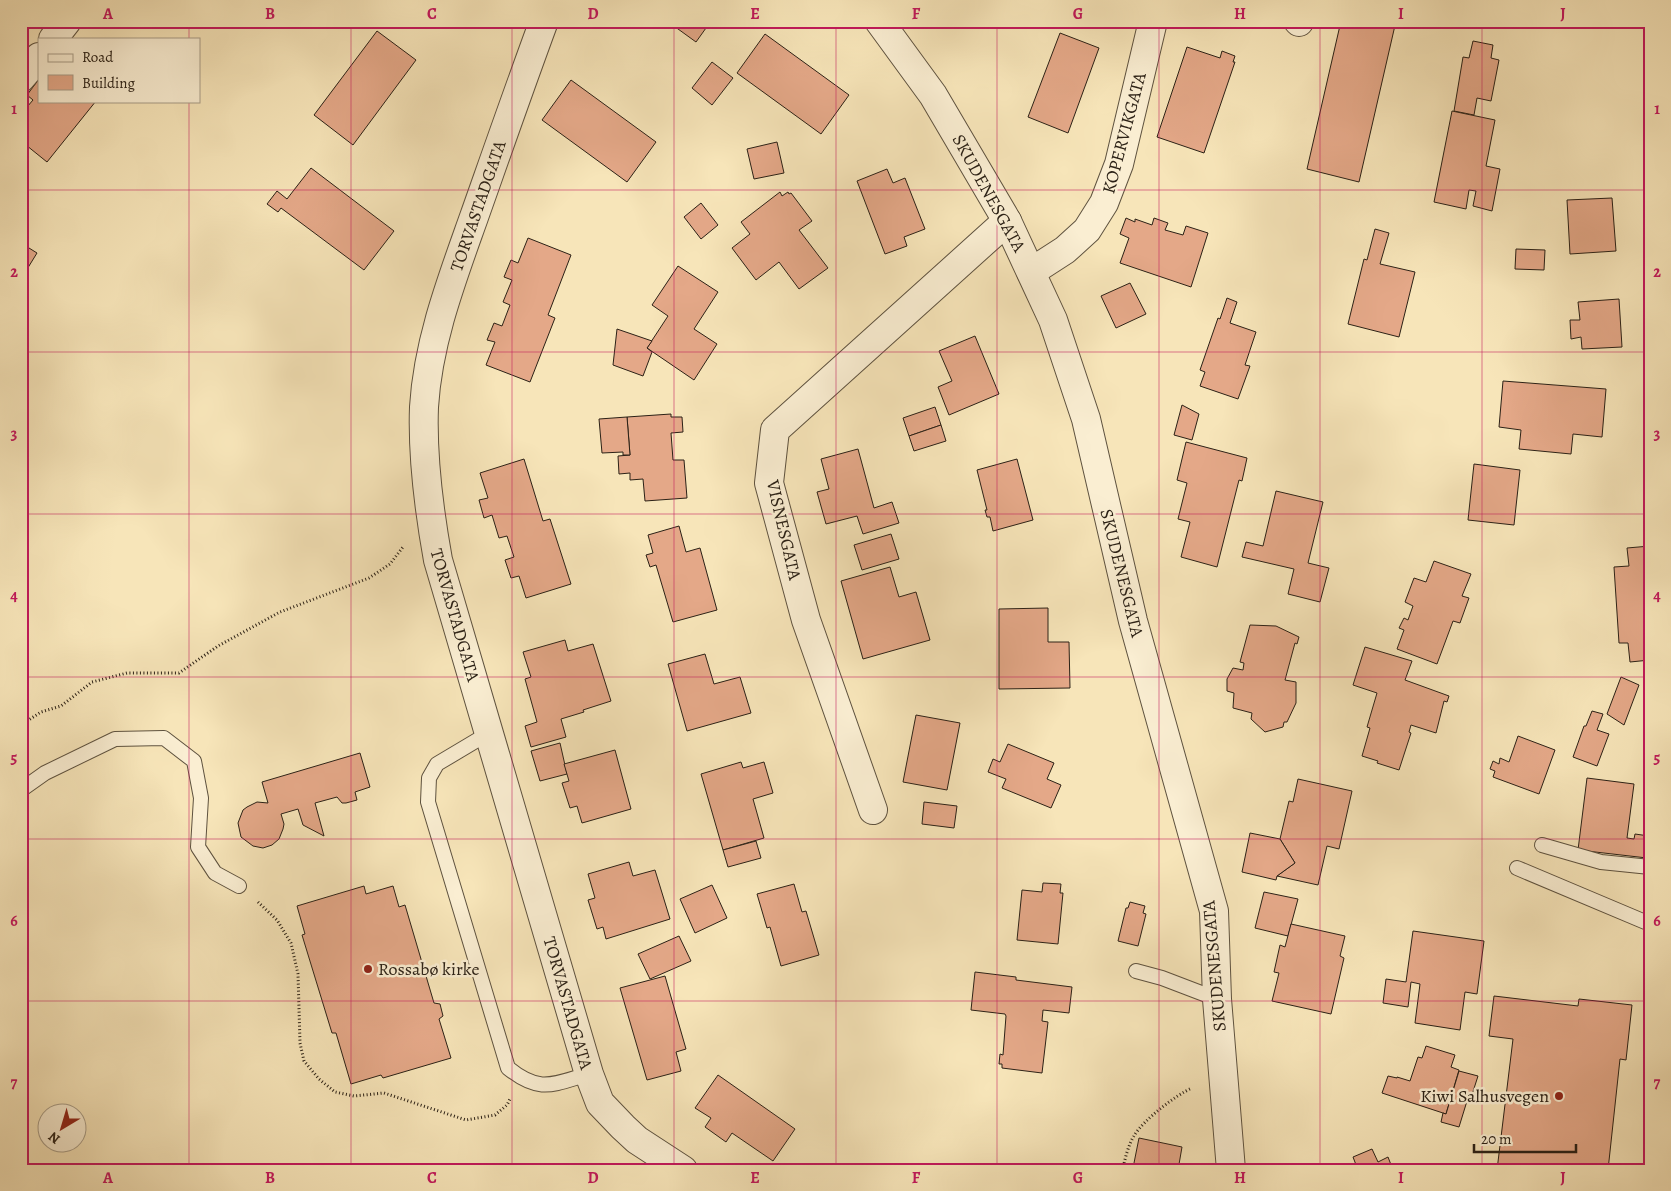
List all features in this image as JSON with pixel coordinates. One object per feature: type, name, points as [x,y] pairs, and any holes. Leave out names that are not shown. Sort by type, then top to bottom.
[{"type":"street","points":[[54,38],[66,21]]},
{"type":"street","name":"TORVASTADGATA","points":[[544,21],[445,298],[431,355],[424,406],[424,458],[428,506],[438,560],[589,1074],[600,1103],[637,1140],[683,1170]]},
{"type":"street","name":"SKUDENESGATA","points":[[879,21],[933,95],[1007,221],[1053,320],[1086,419],[1132,621],[1214,911],[1217,999],[1231,1170]]},
{"type":"street","name":"KOPERVIKGATA","points":[[1031,272],[1065,250],[1087,230],[1104,203],[1120,164],[1153,21]]},
{"type":"street","points":[[21,78],[38,57]]},
{"type":"street","name":"VISNESGATA","points":[[873,810],[806,620],[769,483],[774,430],[1007,221]]},
{"type":"lane","points":[[489,733],[437,764],[429,778],[428,802],[508,1068],[522,1079],[544,1086],[589,1074]]},
{"type":"lane","points":[[21,790],[45,772],[115,740],[164,738],[194,761],[201,798],[198,846],[215,873],[239,886]]},
{"type":"lane","points":[[1542,846],[1600,862],[1650,867]]},
{"type":"lane","points":[[1517,868],[1650,924]]},
{"type":"lane","points":[[1136,970],[1217,999]]},
{"type":"path","points":[[21,724],[42,712],[61,706],[92,682],[127,673],[179,673],[218,646],[280,612],[369,578],[390,564],[412,534],[428,506]]},
{"type":"path","points":[[239,886],[277,920],[291,943],[298,974],[300,1043],[304,1061],[319,1079],[335,1092],[354,1096],[384,1093],[466,1120],[495,1115],[507,1105],[522,1079]]},
{"type":"path","points":[[1123,1170],[1134,1136],[1159,1109],[1180,1093],[1223,1076]]},
{"type":"building","points":[[667,21],[711,21],[696,42]]},
{"type":"building","points":[[964,21],[982,21],[980,27]]},
{"type":"building","points":[[1341,21],[1396,21],[1359,182],[1307,169]]},
{"type":"building","points":[[377,31],[416,60],[353,145],[314,115]]},
{"type":"building","points":[[1060,33],[1099,48],[1068,133],[1028,117]]},
{"type":"building","points":[[765,34],[849,95],[821,134],[737,73]]},
{"type":"building","points":[[1473,41],[1493,45],[1491,58],[1499,60],[1491,101],[1477,98],[1474,115],[1454,111],[1463,57],[1469,58]]},
{"type":"building","points":[[1187,47],[1220,58],[1222,51],[1235,56],[1233,62],[1235,62],[1204,153],[1157,137]]},
{"type":"building","points":[[712,62],[733,78],[712,105],[692,88]]},
{"type":"building","points":[[38,80],[38,102],[95,102],[47,162],[21,141],[21,114],[33,100],[27,95]]},
{"type":"building","points":[[571,80],[656,142],[627,182],[542,120]]},
{"type":"building","points":[[1452,111],[1495,120],[1486,166],[1500,169],[1492,211],[1473,206],[1476,191],[1469,190],[1466,209],[1434,202]]},
{"type":"building","points":[[777,142],[784,173],[754,179],[747,149]]},
{"type":"building","points":[[311,168],[394,231],[364,270],[281,208],[278,212],[267,204],[277,191],[287,199]]},
{"type":"building","points":[[887,169],[893,183],[905,178],[925,229],[904,237],[907,246],[885,254],[857,181]]},
{"type":"building","points":[[780,192],[782,196],[788,192],[789,194],[791,193],[812,221],[799,230],[828,268],[799,289],[779,262],[756,280],[732,248],[750,234],[741,222]]},
{"type":"building","points":[[1612,198],[1616,251],[1570,254],[1567,200]]},
{"type":"building","points":[[701,203],[718,225],[701,239],[684,217]]},
{"type":"building","points":[[1126,218],[1135,222],[1135,219],[1152,225],[1154,218],[1168,223],[1165,230],[1183,235],[1186,226],[1208,233],[1191,287],[1120,263],[1129,238],[1120,234]]},
{"type":"building","points":[[1375,229],[1389,233],[1380,264],[1415,272],[1399,337],[1348,324],[1364,259],[1367,260]]},
{"type":"building","points":[[528,238],[571,255],[548,315],[555,318],[530,382],[486,365],[495,342],[487,340],[494,323],[502,326],[510,305],[503,302],[512,280],[504,277],[511,260],[518,263]]},
{"type":"building","points":[[21,243],[37,253],[21,279]]},
{"type":"building","points":[[1516,249],[1545,250],[1544,270],[1515,269]]},
{"type":"building","points":[[678,266],[718,292],[694,329],[717,344],[694,380],[647,348],[668,316],[652,305]]},
{"type":"building","points":[[1130,283],[1146,314],[1116,328],[1101,296]]},
{"type":"building","points":[[1227,298],[1237,302],[1230,323],[1256,332],[1245,365],[1250,366],[1238,399],[1200,386],[1205,372],[1200,370]]},
{"type":"building","points":[[1619,299],[1622,347],[1582,349],[1581,337],[1571,339],[1570,320],[1580,320],[1578,302]]},
{"type":"building","points":[[617,329],[652,341],[647,348],[652,352],[643,376],[613,365]]},
{"type":"building","points":[[975,336],[999,394],[949,415],[938,387],[952,381],[939,351]]},
{"type":"building","points":[[1503,381],[1606,389],[1602,437],[1573,434],[1571,454],[1519,449],[1521,430],[1499,427]]},
{"type":"building","points":[[1182,405],[1199,414],[1192,440],[1174,435]]},
{"type":"building","points":[[935,407],[941,425],[909,436],[903,418]]},
{"type":"building","points":[[671,414],[671,417],[682,417],[683,432],[671,433],[673,460],[684,460],[687,498],[645,501],[643,479],[630,480],[630,473],[619,474],[618,456],[630,455],[627,417]]},
{"type":"building","points":[[627,417],[630,455],[623,455],[623,452],[602,453],[599,419]]},
{"type":"building","points":[[941,425],[946,441],[914,451],[909,436]]},
{"type":"building","points":[[1186,442],[1247,458],[1242,481],[1239,480],[1217,567],[1181,557],[1190,522],[1178,519],[1187,483],[1177,480]]},
{"type":"building","points":[[858,449],[874,508],[892,502],[899,523],[863,534],[857,516],[826,524],[817,492],[829,489],[821,459]]},
{"type":"building","points":[[524,459],[543,521],[550,519],[571,584],[526,598],[519,576],[511,578],[505,560],[514,557],[507,536],[499,538],[492,515],[484,518],[479,500],[488,498],[480,473]]},
{"type":"building","points":[[1017,459],[1033,520],[993,531],[990,517],[987,517],[985,510],[987,510],[977,470]]},
{"type":"building","points":[[1474,464],[1520,470],[1514,525],[1468,520]]},
{"type":"building","points":[[1276,491],[1323,502],[1308,563],[1329,568],[1320,602],[1288,594],[1294,569],[1242,557],[1246,542],[1263,546]]},
{"type":"building","points":[[679,526],[686,552],[700,548],[717,610],[673,622],[656,565],[650,567],[646,555],[653,553],[648,535]]},
{"type":"building","points":[[891,534],[899,559],[862,570],[854,545]]},
{"type":"building","points":[[1650,546],[1650,660],[1630,662],[1628,643],[1619,643],[1614,567],[1629,566],[1627,548]]},
{"type":"building","points":[[1434,561],[1471,574],[1462,596],[1469,598],[1460,623],[1453,621],[1437,664],[1397,649],[1404,630],[1399,628],[1404,618],[1408,620],[1413,606],[1405,602],[1414,578],[1426,582]]},
{"type":"building","points":[[890,567],[899,597],[916,592],[930,640],[863,659],[841,581]]},
{"type":"building","points":[[1048,608],[1048,642],[1069,642],[1070,688],[999,689],[999,609]]},
{"type":"building","points":[[1250,625],[1276,626],[1299,637],[1297,644],[1295,643],[1285,680],[1296,682],[1296,703],[1287,722],[1284,722],[1283,727],[1265,732],[1251,719],[1252,713],[1233,708],[1234,693],[1227,691],[1227,679],[1233,668],[1243,670],[1244,663],[1240,662]]},
{"type":"building","points":[[565,640],[568,651],[593,644],[611,701],[561,719],[566,737],[531,747],[525,726],[537,722],[525,679],[531,677],[523,652]]},
{"type":"building","points":[[1365,647],[1412,661],[1405,680],[1449,696],[1447,702],[1444,701],[1436,733],[1411,725],[1409,732],[1411,733],[1399,770],[1362,756],[1370,728],[1367,727],[1377,693],[1353,685]]},
{"type":"building","points":[[705,654],[714,684],[740,677],[751,713],[687,731],[668,664]]},
{"type":"building","points":[[1621,677],[1639,685],[1624,725],[1607,714]]},
{"type":"building","points":[[1592,711],[1603,714],[1597,730],[1609,734],[1597,766],[1573,757],[1584,726],[1586,726]]},
{"type":"building","points":[[1650,712],[1650,735],[1645,735]]},
{"type":"building","points":[[916,715],[960,723],[947,790],[903,782]]},
{"type":"building","points":[[1518,736],[1555,750],[1539,794],[1493,777],[1495,771],[1490,769],[1493,761],[1499,764],[1500,758],[1509,762]]},
{"type":"building","points":[[560,743],[567,774],[540,781],[531,751]]},
{"type":"building","points":[[1008,744],[1054,763],[1047,779],[1061,785],[1051,808],[1002,788],[1006,779],[988,772],[993,759],[1000,762]]},
{"type":"building","points":[[615,750],[631,809],[582,823],[577,806],[570,808],[562,783],[569,781],[564,764]]},
{"type":"building","points":[[360,753],[370,787],[355,792],[357,800],[342,803],[337,797],[315,803],[324,836],[303,825],[298,809],[281,814],[284,824],[283,829],[279,839],[272,845],[263,848],[253,846],[241,837],[238,823],[243,810],[257,802],[268,803],[262,782]]},
{"type":"building","points":[[741,762],[743,768],[764,762],[773,793],[753,799],[764,838],[723,850],[701,774]]},
{"type":"building","points":[[1587,778],[1634,784],[1627,838],[1634,839],[1635,834],[1649,836],[1647,858],[1578,850]]},
{"type":"building","points":[[1298,779],[1352,791],[1339,849],[1327,846],[1318,885],[1277,876],[1295,863],[1280,839],[1289,801],[1293,802]]},
{"type":"building","points":[[924,802],[957,806],[954,828],[922,824]]},
{"type":"building","points":[[1250,833],[1280,839],[1295,863],[1277,876],[1276,880],[1242,872]]},
{"type":"building","points":[[756,841],[761,858],[728,867],[723,850]]},
{"type":"building","points":[[629,862],[633,876],[655,870],[670,919],[606,939],[603,927],[597,929],[588,900],[595,898],[588,874]]},
{"type":"building","points":[[1043,883],[1061,884],[1060,893],[1063,893],[1058,944],[1017,940],[1022,890],[1042,892]]},
{"type":"building","points":[[794,884],[802,912],[806,911],[819,955],[781,966],[770,927],[767,928],[757,894]]},
{"type":"building","points":[[712,885],[727,918],[695,933],[680,899]]},
{"type":"building","name":"Rossabø kirke","points":[[364,886],[366,894],[393,886],[399,907],[405,905],[434,1003],[440,1004],[443,1016],[439,1019],[451,1058],[383,1078],[381,1075],[351,1084],[336,1033],[332,1033],[302,935],[305,934],[297,906]]},
{"type":"building","points":[[1264,892],[1298,899],[1288,936],[1255,928]]},
{"type":"building","points":[[1130,902],[1145,906],[1143,913],[1146,914],[1138,946],[1118,941],[1126,908],[1128,908]]},
{"type":"building","points":[[1291,924],[1345,936],[1340,956],[1344,958],[1331,1014],[1272,1001],[1279,973],[1274,972],[1280,945],[1285,947]]},
{"type":"building","points":[[1413,931],[1484,941],[1477,994],[1465,992],[1460,1030],[1415,1023],[1420,984],[1411,982],[1408,1007],[1383,1003],[1386,979],[1406,982]]},
{"type":"building","points":[[679,936],[691,961],[650,979],[638,954]]},
{"type":"building","points":[[975,972],[1016,977],[1016,980],[1072,987],[1069,1013],[1043,1010],[1042,1021],[1048,1022],[1042,1073],[1002,1068],[1002,1064],[999,1064],[1000,1054],[1003,1055],[1006,1016],[1005,1014],[971,1010]]},
{"type":"building","points":[[665,976],[686,1049],[676,1052],[681,1071],[647,1080],[620,988]]},
{"type":"building","points":[[1494,996],[1578,1006],[1579,999],[1632,1005],[1626,1060],[1620,1059],[1608,1170],[1497,1170],[1513,1039],[1489,1036]]},
{"type":"building","points":[[1426,1046],[1455,1055],[1451,1067],[1459,1070],[1446,1114],[1382,1093],[1388,1076],[1410,1081],[1418,1057],[1422,1058]]},
{"type":"building","points":[[1459,1071],[1478,1076],[1470,1101],[1467,1101],[1459,1127],[1441,1122],[1443,1113],[1446,1114]]},
{"type":"building","points":[[718,1075],[795,1129],[773,1161],[732,1133],[726,1142],[705,1127],[711,1118],[695,1108]]},
{"type":"building","points":[[1139,1138],[1182,1147],[1178,1170],[1125,1170],[1126,1167],[1133,1168]]},
{"type":"building","points":[[1372,1149],[1378,1162],[1388,1157],[1393,1170],[1358,1170],[1353,1157]]},
{"type":"place","name":"Rossabø kirke","points":[[368,969]]},
{"type":"place","name":"Kiwi Salhusvegen","points":[[1559,1096]]}]
